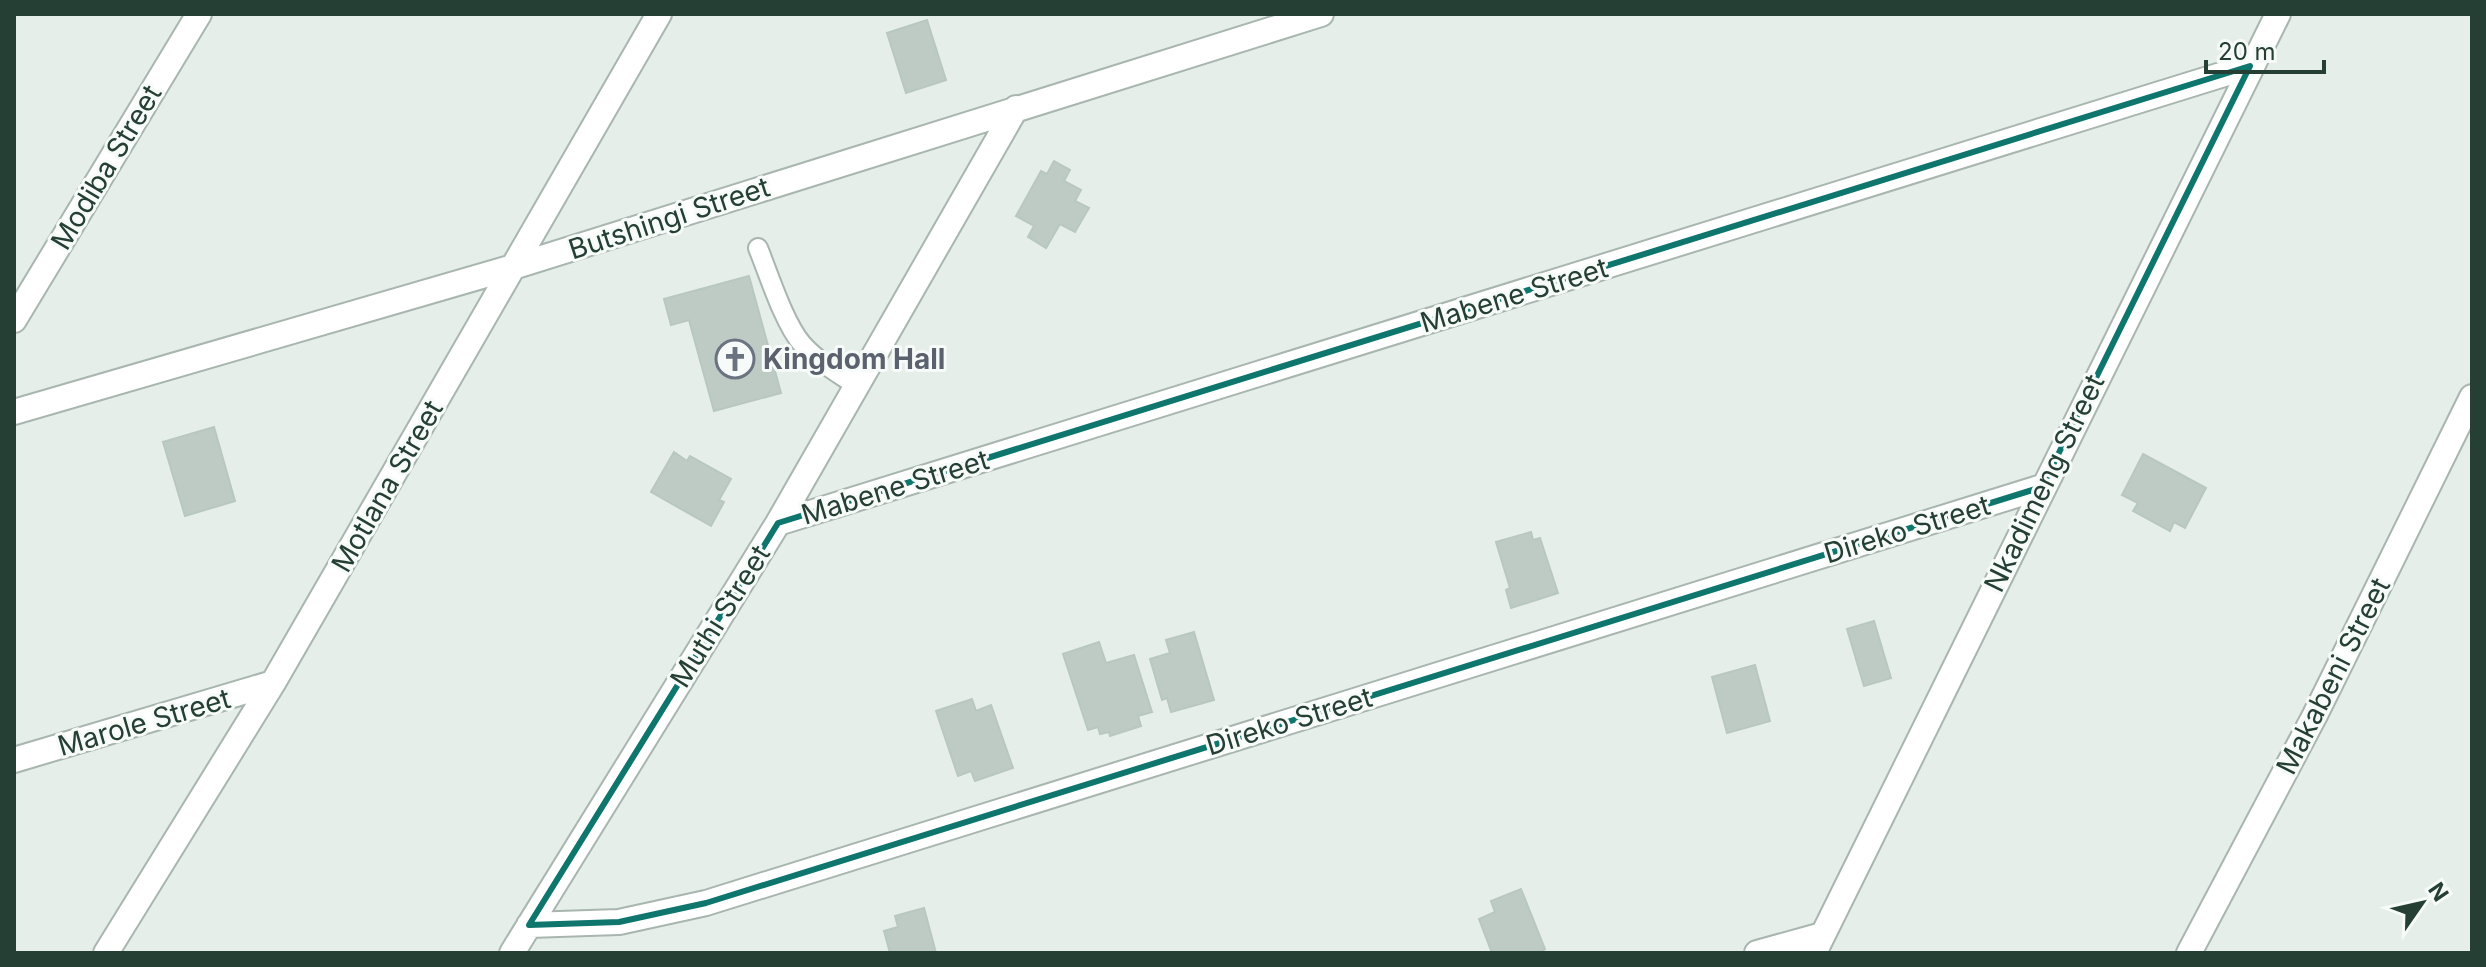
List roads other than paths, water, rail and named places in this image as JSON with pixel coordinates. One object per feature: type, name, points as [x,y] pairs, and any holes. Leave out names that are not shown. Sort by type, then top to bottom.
[{"type":"street","name":"Modiba Street","points":[[14,320],[199,14]]},
{"type":"street","name":"Motlana Street","points":[[106,953],[273,683],[659,14]]},
{"type":"street","name":"Butshingi Street","points":[[14,412],[513,267],[1321,14]]},
{"type":"street","name":"Nkadimeng Street","points":[[1818,944],[2278,14]]},
{"type":"street","name":"Mabene Street","points":[[778,523],[2250,66]]},
{"type":"street","name":"Muthi Street","points":[[512,953],[778,523],[1016,108]]},
{"type":"street","name":"Makabeni Street","points":[[2189,953],[2315,715],[2472,397]]},
{"type":"street","name":"Direko Street","points":[[529,925],[619,922],[706,903],[2042,487]]},
{"type":"street","name":"Marole Street","points":[[14,760],[273,683]]},
{"type":"street","points":[[1757,953],[1818,944]]},
{"type":"lane","points":[[758,248],[793,331],[802,345],[857,386]]},
{"type":"place","name":"Kingdom Hall","points":[[735,359]]}]
